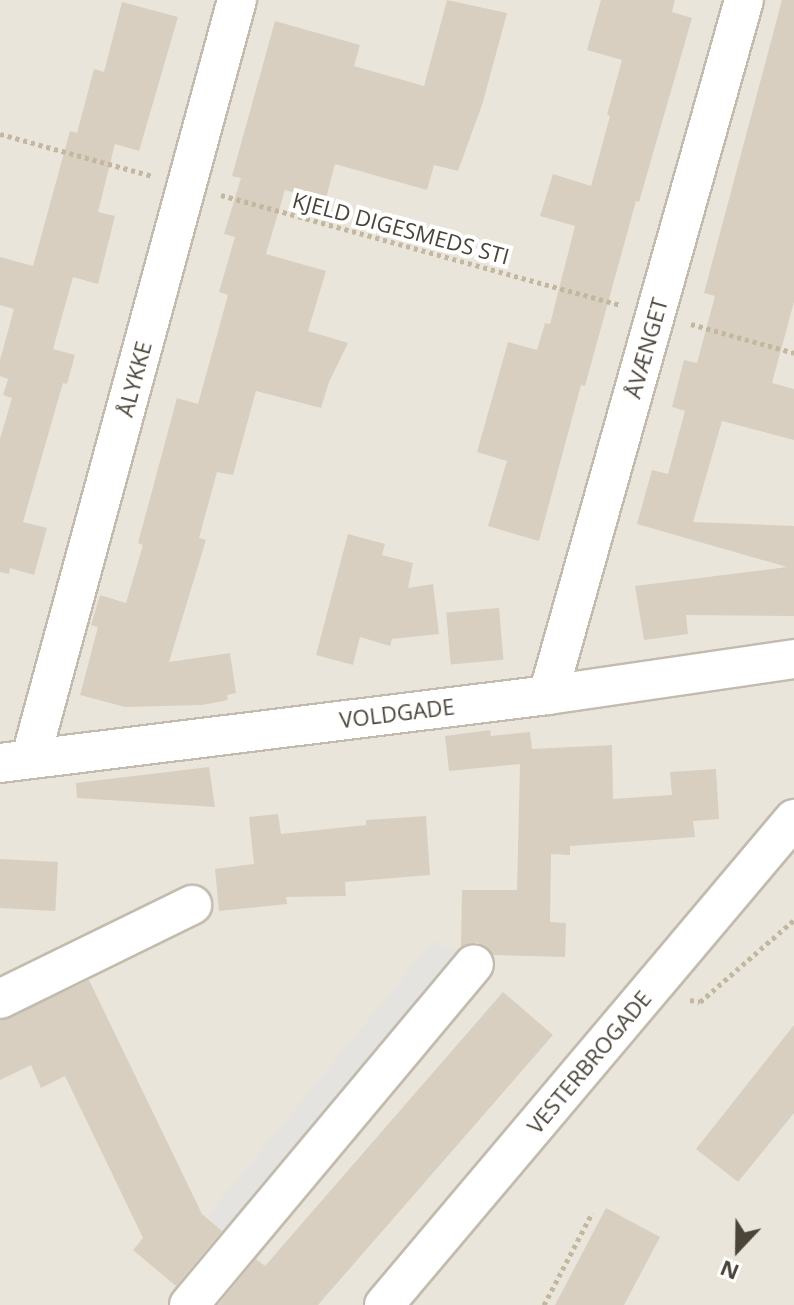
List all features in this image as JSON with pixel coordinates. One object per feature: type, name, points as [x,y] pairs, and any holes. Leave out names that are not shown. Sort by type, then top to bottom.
[{"type":"street","name":"ÅLYKKE","points":[[16,760],[187,185],[237,0]]},
{"type":"street","name":"ÅVÆNGET","points":[[548,695],[744,0]]},
{"type":"street","name":"VOLDGADE","points":[[16,760],[548,695],[794,659]]},
{"type":"street","name":"VESTERBROGADE","points":[[384,1305],[794,819]]},
{"type":"street","points":[[0,999],[192,905]]},
{"type":"street","points":[[189,1305],[474,964]]},
{"type":"path","name":"KJELD DIGESMEDS STI","points":[[0,134],[794,353]]},
{"type":"path","points":[[649,991],[700,1002],[794,920]]},
{"type":"path","points":[[544,1305],[592,1213]]},
{"type":"shaded area","points":[[0,0],[794,0],[794,1305],[0,1305]]},
{"type":"shaded area","points":[[433,941],[471,958],[230,1241],[208,1215]]},
{"type":"building","points":[[447,0],[507,13],[483,102],[458,171],[434,165],[427,190],[335,164],[325,202],[285,190],[266,254],[326,271],[308,331],[348,343],[329,382],[321,408],[256,391],[233,475],[217,472],[199,538],[206,540],[169,662],[230,653],[236,693],[227,695],[228,700],[202,705],[125,707],[80,695],[98,627],[91,625],[100,595],[126,603],[143,545],[138,543],[177,398],[198,404],[228,295],[219,292],[235,237],[224,234],[241,178],[232,176],[275,21],[360,45],[354,66],[424,86]]},
{"type":"building","points":[[601,0],[675,0],[672,12],[692,18],[639,202],[636,201],[585,386],[581,385],[539,541],[488,526],[507,461],[477,452],[508,342],[537,350],[545,323],[550,324],[575,226],[540,216],[553,174],[591,186],[622,60],[587,50]]},
{"type":"building","points":[[782,0],[794,0],[794,302],[772,383],[794,389],[794,440],[722,421],[693,522],[794,526],[794,616],[686,615],[688,634],[644,640],[635,586],[787,567],[637,524],[652,470],[668,474],[685,411],[672,407],[684,360],[697,363],[715,296],[704,293]]},
{"type":"building","points":[[122,2],[178,17],[139,151],[115,144],[98,212],[115,216],[98,284],[73,277],[53,349],[75,355],[67,384],[63,383],[23,522],[47,528],[34,575],[10,568],[9,574],[0,572],[0,439],[12,398],[3,395],[8,379],[0,376],[0,360],[14,309],[0,305],[0,257],[33,266],[70,131],[77,133],[94,69],[104,72]]},
{"type":"building","points":[[348,534],[385,544],[382,555],[413,563],[408,588],[433,584],[439,634],[392,639],[390,646],[360,637],[353,665],[316,655]]},
{"type":"building","points":[[499,608],[504,660],[451,664],[446,613]]},
{"type":"building","points":[[490,730],[491,736],[530,732],[532,749],[612,745],[613,799],[672,795],[670,772],[716,769],[719,819],[693,821],[695,837],[570,846],[570,855],[551,854],[550,922],[566,923],[565,957],[494,955],[477,942],[461,947],[462,890],[517,890],[520,764],[449,771],[445,736]]},
{"type":"building","points":[[209,767],[215,807],[77,798],[76,783]]},
{"type":"building","points":[[278,814],[281,834],[366,825],[366,820],[426,816],[430,875],[345,882],[346,896],[286,897],[287,904],[219,911],[215,869],[254,864],[249,817]]},
{"type":"building","points":[[0,859],[58,862],[55,911],[0,908]]},
{"type":"building","points":[[89,980],[202,1214],[222,1231],[176,1286],[133,1250],[143,1238],[65,1076],[41,1088],[31,1065],[0,1080],[0,1021]]},
{"type":"building","points":[[503,992],[553,1035],[318,1305],[218,1305],[256,1259],[265,1266]]},
{"type":"building","points":[[794,1025],[794,1113],[738,1182],[696,1149]]},
{"type":"building","points":[[606,1208],[660,1237],[624,1305],[555,1305]]}]
